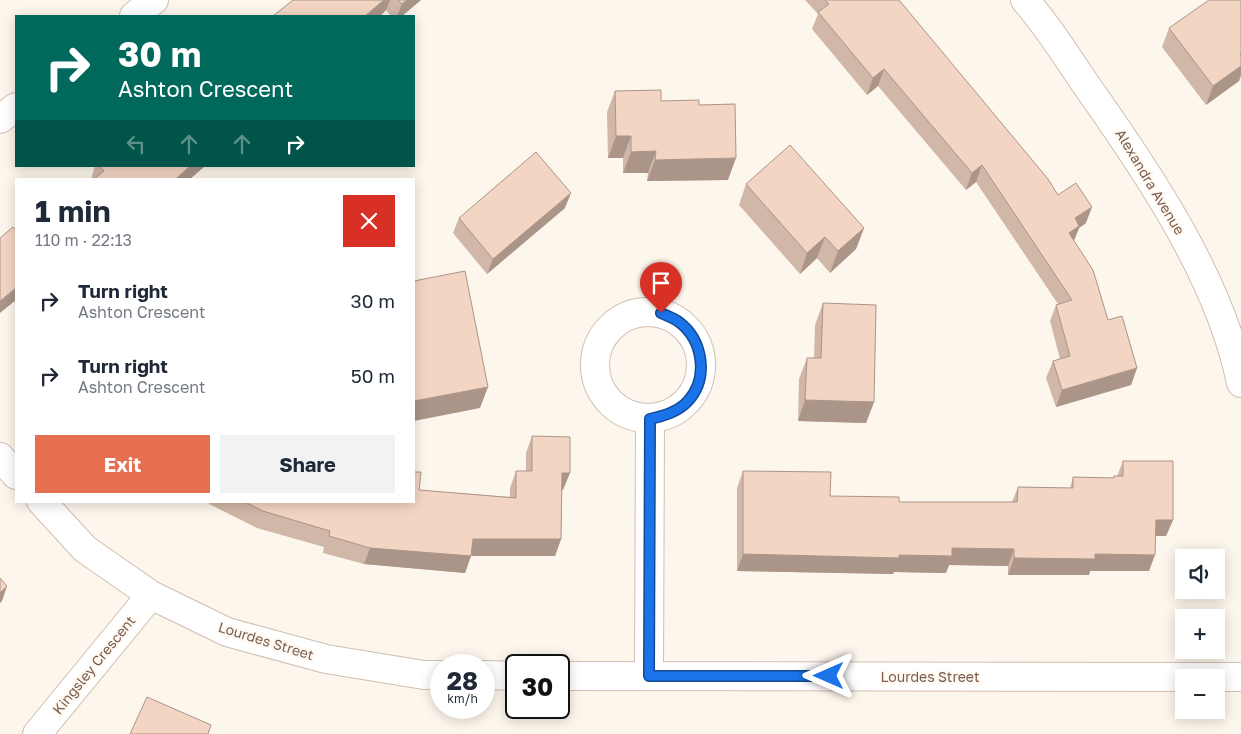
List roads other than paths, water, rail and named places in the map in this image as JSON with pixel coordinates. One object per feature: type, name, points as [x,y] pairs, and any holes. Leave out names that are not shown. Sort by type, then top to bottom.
[{"type":"street","points":[[135,15],[154,0]]},
{"type":"street","name":"Alexandra Avenue","points":[[1037,4],[1130,147],[1198,262],[1236,355],[1241,383]]},
{"type":"street","points":[[0,119],[15,108]]},
{"type":"street","points":[[649,676],[650,419]]},
{"type":"street","points":[[0,457],[15,474]]},
{"type":"street","name":"Lourdes Street","points":[[43,503],[85,549],[151,595],[227,632],[326,659],[430,675]]},
{"type":"street","name":"Kingsley Crescent","points":[[37,734],[151,595]]},
{"type":"street","name":"Lourdes Street","points":[[570,676],[1241,677]]}]
